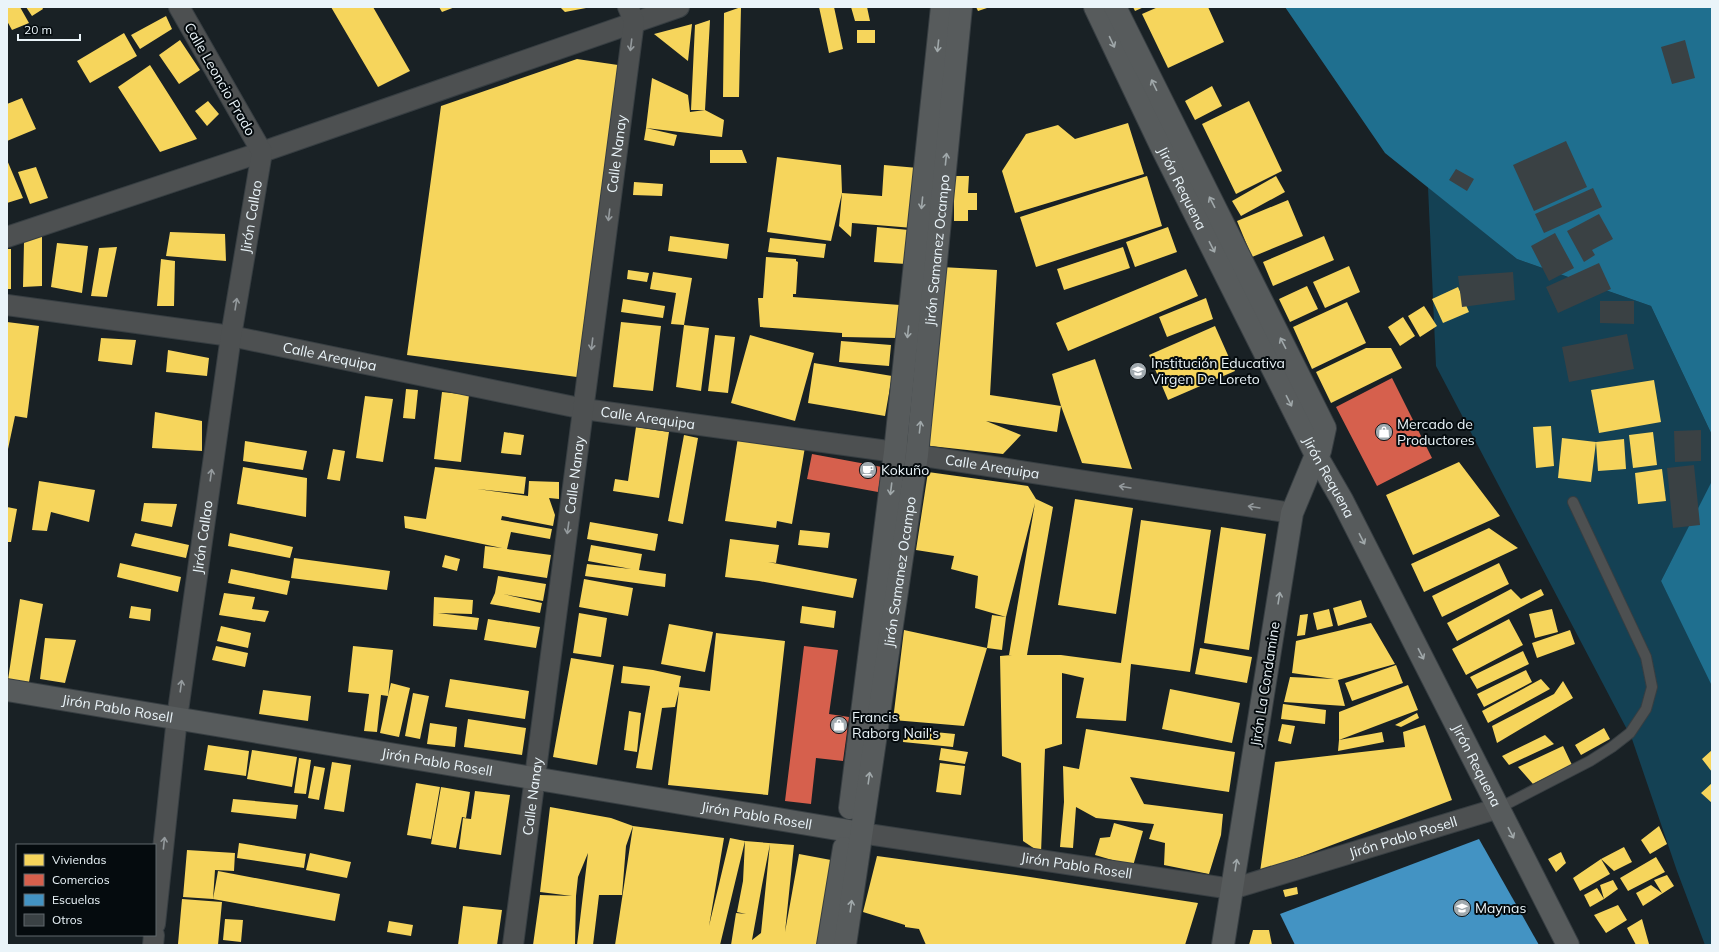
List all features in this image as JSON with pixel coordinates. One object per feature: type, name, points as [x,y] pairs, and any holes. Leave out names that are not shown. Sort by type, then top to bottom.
[{"type":"street","name":"Calle Leoncio Prado","points":[[179,7],[262,152]]},
{"type":"street","points":[[7,238],[262,152],[631,14],[679,7]]},
{"type":"street","name":"Jirón Samanez Ocampo","points":[[845,945],[854,832],[896,452],[942,7]]},
{"type":"street","name":"Jirón Samanez Ocampo","points":[[828,945],[854,832],[917,455],[961,7]]},
{"type":"street","name":"Jirón Requena","points":[[1095,7],[1171,143],[1325,428]]},
{"type":"street","name":"Jirón Requena","points":[[1115,7],[1171,143],[1316,455],[1342,500],[1568,945]]},
{"type":"street","name":"Calle Nanay","points":[[513,945],[584,409],[631,14]]},
{"type":"street","name":"Jirón Callao","points":[[156,915],[177,718],[231,336],[262,152]]},
{"type":"street","name":"Calle Arequipa","points":[[7,305],[231,336],[584,409],[917,455],[1292,513]]},
{"type":"street","name":"Jirón La Condamine","points":[[1223,945],[1292,513],[1316,455],[1320,451],[1325,428]]},
{"type":"street","name":"Jirón Pablo Rosell","points":[[7,690],[854,832],[1232,889],[1499,808]]},
{"type":"lane","points":[[1499,808],[1590,761],[1630,733],[1646,709],[1652,687],[1646,657],[1573,502]]},
{"type":"shaded area","points":[[1285,7],[1712,7],[1712,435],[1651,306],[1517,259],[1385,153]]},
{"type":"shaded area","points":[[1428,187],[1517,259],[1651,306],[1712,435],[1712,483],[1661,581],[1712,683],[1712,945],[1705,945],[1677,871],[1632,739],[1436,366]]},
{"type":"shaded area","points":[[1712,481],[1712,686],[1661,581]]},
{"type":"building: Viviendas","points":[[7,7],[20,7],[29,23],[12,30],[7,21]]},
{"type":"building: Viviendas","points":[[26,7],[42,7],[43,9],[32,16]]},
{"type":"building: Viviendas","points":[[331,7],[373,7],[410,71],[378,87]]},
{"type":"building: Viviendas","points":[[439,7],[455,7],[442,12]]},
{"type":"building: Viviendas","points":[[560,7],[586,7],[586,8],[565,12]]},
{"type":"building: Viviendas","points":[[741,7],[739,97],[723,97],[724,13]]},
{"type":"building: Viviendas","points":[[819,7],[834,7],[843,49],[829,53]]},
{"type":"building: Viviendas","points":[[851,7],[867,7],[870,21],[855,21]]},
{"type":"building: Viviendas","points":[[976,7],[990,7],[978,11]]},
{"type":"building: Viviendas","points":[[1133,7],[1144,7],[1135,11]]},
{"type":"building: Viviendas","points":[[1158,7],[1208,7],[1224,42],[1168,68],[1142,14]]},
{"type":"building: Viviendas","points":[[166,16],[172,29],[140,49],[131,35]]},
{"type":"building: Viviendas","points":[[710,20],[705,110],[691,110],[695,25]]},
{"type":"building: Viviendas","points":[[692,24],[688,61],[654,34]]},
{"type":"building: Viviendas","points":[[857,30],[875,30],[875,43],[857,43]]},
{"type":"building: Viviendas","points":[[124,33],[137,56],[90,83],[77,61]]},
{"type":"building: Viviendas","points":[[180,40],[200,70],[179,84],[159,55]]},
{"type":"building: Viviendas","points":[[577,59],[618,65],[577,377],[407,355],[441,106]]},
{"type":"building: Viviendas","points":[[150,65],[197,139],[160,152],[118,87]]},
{"type":"building: Viviendas","points":[[652,78],[688,95],[690,112],[705,110],[724,120],[722,137],[646,128]]},
{"type":"building: Viviendas","points":[[1212,86],[1222,106],[1195,120],[1185,101]]},
{"type":"building: Viviendas","points":[[22,98],[36,129],[7,141],[7,104]]},
{"type":"building: Viviendas","points":[[208,101],[219,114],[207,126],[195,111]]},
{"type":"building: Viviendas","points":[[1249,101],[1282,171],[1236,194],[1202,124]]},
{"type":"building: Viviendas","points":[[1128,123],[1144,174],[1015,213],[1002,171],[1026,134],[1058,125],[1075,139]]},
{"type":"building: Viviendas","points":[[646,128],[677,135],[674,146],[644,140]]},
{"type":"building: Viviendas","points":[[710,150],[742,150],[747,163],[710,163]]},
{"type":"building: Viviendas","points":[[777,157],[841,165],[842,193],[831,241],[767,232]]},
{"type":"building: Viviendas","points":[[7,160],[23,198],[7,203]]},
{"type":"building: Viviendas","points":[[884,165],[918,168],[913,228],[852,223],[851,237],[839,226],[842,193],[882,196]]},
{"type":"building: Viviendas","points":[[36,167],[48,198],[30,204],[18,172]]},
{"type":"building: Viviendas","points":[[954,176],[969,176],[968,193],[977,193],[977,210],[968,210],[968,221],[954,221]]},
{"type":"building: Viviendas","points":[[1147,176],[1162,226],[1036,267],[1020,217]]},
{"type":"building: Viviendas","points":[[1276,176],[1285,192],[1241,216],[1232,201]]},
{"type":"building: Viviendas","points":[[634,182],[663,184],[662,196],[633,195]]},
{"type":"building: Viviendas","points":[[1288,200],[1303,236],[1252,257],[1237,221]]},
{"type":"building: Viviendas","points":[[877,227],[909,230],[906,264],[874,262]]},
{"type":"building: Viviendas","points":[[1168,227],[1177,252],[1135,267],[1126,242]]},
{"type":"building: Viviendas","points":[[170,232],[225,234],[226,261],[166,256]]},
{"type":"building: Viviendas","points":[[42,234],[42,286],[23,287],[24,242]]},
{"type":"building: Viviendas","points":[[670,236],[729,244],[727,259],[668,251]]},
{"type":"building: Viviendas","points":[[1324,236],[1334,260],[1273,286],[1263,262]]},
{"type":"building: Viviendas","points":[[770,238],[826,244],[824,258],[768,252]]},
{"type":"building: Viviendas","points":[[57,243],[88,246],[82,293],[51,287]]},
{"type":"building: Viviendas","points":[[117,247],[107,297],[91,296],[99,248]]},
{"type":"building: Viviendas","points":[[1123,247],[1130,268],[1064,290],[1057,269]]},
{"type":"building: Viviendas","points":[[7,249],[11,249],[11,289],[7,289]]},
{"type":"building: Viviendas","points":[[766,257],[796,259],[798,262],[796,294],[793,294],[793,297],[900,305],[897,338],[842,337],[842,333],[760,327],[758,298],[763,298]]},
{"type":"building: Viviendas","points":[[161,259],[175,261],[174,306],[157,306]]},
{"type":"building: Viviendas","points":[[1349,266],[1360,292],[1325,308],[1313,282]]},
{"type":"building: Viviendas","points":[[941,267],[997,270],[990,395],[1061,406],[1057,432],[986,421],[1021,435],[1003,454],[922,445]]},
{"type":"building: Viviendas","points":[[1186,269],[1198,296],[1068,351],[1056,323]]},
{"type":"building: Viviendas","points":[[628,270],[649,273],[647,282],[627,279]]},
{"type":"building: Viviendas","points":[[653,272],[692,278],[684,325],[671,324],[676,293],[650,289]]},
{"type":"building: Viviendas","points":[[1307,286],[1318,309],[1290,322],[1279,299]]},
{"type":"building: Viviendas","points":[[1458,287],[1469,312],[1443,323],[1432,299]]},
{"type":"building: Viviendas","points":[[1206,298],[1213,319],[1167,337],[1159,317]]},
{"type":"building: Viviendas","points":[[623,299],[665,306],[663,318],[621,312]]},
{"type":"building: Viviendas","points":[[1347,302],[1366,343],[1312,369],[1293,327]]},
{"type":"building: Viviendas","points":[[1424,306],[1437,326],[1420,337],[1408,316]]},
{"type":"building: Viviendas","points":[[1403,317],[1415,336],[1400,346],[1388,327]]},
{"type":"building: Viviendas","points":[[7,322],[39,326],[27,418],[15,416],[8,449]]},
{"type":"building: Viviendas","points":[[621,322],[661,326],[653,391],[613,387]]},
{"type":"building: Viviendas","points":[[684,325],[709,328],[701,391],[676,387]]},
{"type":"building: Viviendas","points":[[1215,326],[1235,371],[1168,400],[1149,355]]},
{"type":"building: Viviendas","points":[[715,335],[735,337],[728,393],[708,391]]},
{"type":"building: Viviendas","points":[[750,335],[814,353],[795,421],[731,403]]},
{"type":"building: Viviendas","points":[[101,338],[136,340],[132,365],[98,361]]},
{"type":"building: Viviendas","points":[[841,341],[891,345],[889,366],[839,362]]},
{"type":"building: Viviendas","points":[[1366,348],[1391,348],[1402,368],[1331,403],[1316,372]]},
{"type":"building: Viviendas","points":[[168,350],[209,358],[207,376],[166,372]]},
{"type":"building: Viviendas","points":[[1095,359],[1132,469],[1082,463],[1061,406],[1052,374]]},
{"type":"building: Viviendas","points":[[814,363],[892,376],[885,416],[808,403]]},
{"type":"building: Viviendas","points":[[1654,380],[1661,422],[1599,433],[1591,390]]},
{"type":"building: Viviendas","points":[[406,389],[418,390],[415,419],[403,418]]},
{"type":"building: Viviendas","points":[[442,392],[469,395],[461,462],[434,459]]},
{"type":"building: Viviendas","points":[[365,396],[393,399],[383,462],[356,458]]},
{"type":"building: Viviendas","points":[[155,412],[202,421],[202,451],[152,448]]},
{"type":"building: Viviendas","points":[[1551,426],[1554,466],[1536,468],[1533,427]]},
{"type":"building: Viviendas","points":[[636,427],[669,432],[659,498],[613,491],[615,479],[628,481]]},
{"type":"building: Viviendas","points":[[504,432],[524,435],[521,455],[501,453]]},
{"type":"building: Viviendas","points":[[1653,432],[1657,465],[1633,468],[1629,435]]},
{"type":"building: Viviendas","points":[[684,435],[698,438],[683,524],[668,521]]},
{"type":"building: Viviendas","points":[[738,437],[805,447],[792,524],[777,521],[776,528],[725,521]]},
{"type":"building: Viviendas","points":[[1562,438],[1596,442],[1591,482],[1558,478]]},
{"type":"building: Viviendas","points":[[1624,439],[1626,469],[1598,471],[1596,442]]},
{"type":"building: Viviendas","points":[[245,441],[307,451],[303,470],[243,461]]},
{"type":"building: Viviendas","points":[[333,449],[345,451],[340,481],[327,479]]},
{"type":"building: Viviendas","points":[[1459,462],[1500,516],[1413,555],[1386,495]]},
{"type":"building: Viviendas","points":[[243,467],[307,478],[306,517],[237,504]]},
{"type":"building: Viviendas","points":[[435,467],[526,477],[524,494],[477,489],[528,496],[529,481],[559,482],[559,499],[549,498],[555,515],[553,526],[502,516],[501,520],[552,529],[550,539],[511,532],[507,549],[551,555],[547,578],[483,568],[485,546],[502,548],[405,528],[404,516],[426,519]]},
{"type":"building: Viviendas","points":[[1662,469],[1666,501],[1638,504],[1635,473]]},
{"type":"building: Viviendas","points":[[928,472],[1028,486],[1036,499],[1053,507],[1027,655],[1061,655],[1121,663],[1141,520],[1211,530],[1190,672],[1131,664],[1126,721],[1076,718],[1084,678],[1062,673],[1062,744],[1045,749],[1041,853],[1023,841],[1021,763],[1002,756],[1000,656],[1012,655],[1009,655],[1035,503],[1006,617],[975,608],[978,576],[951,569],[954,556],[916,550]]},
{"type":"building: Viviendas","points":[[39,481],[95,490],[89,522],[51,512],[47,531],[32,530]]},
{"type":"building: Viviendas","points":[[1075,499],[1133,508],[1116,614],[1058,605]]},
{"type":"building: Viviendas","points":[[144,503],[177,504],[172,527],[141,521]]},
{"type":"building: Viviendas","points":[[7,507],[17,509],[11,542],[7,542]]},
{"type":"building: Viviendas","points":[[590,522],[658,534],[655,551],[587,539]]},
{"type":"building: Viviendas","points":[[1221,527],[1266,534],[1249,650],[1204,643]]},
{"type":"building: Viviendas","points":[[1489,528],[1518,548],[1424,592],[1411,564]]},
{"type":"building: Viviendas","points":[[800,530],[830,533],[828,548],[798,545]]},
{"type":"building: Viviendas","points":[[135,533],[189,545],[186,558],[131,546]]},
{"type":"building: Viviendas","points":[[230,533],[293,547],[290,558],[228,546]]},
{"type":"building: Viviendas","points":[[730,539],[779,545],[776,563],[768,562],[857,579],[853,598],[759,581],[725,577]]},
{"type":"building: Viviendas","points":[[591,545],[642,554],[639,570],[666,574],[665,587],[585,576],[587,564],[631,569],[588,561]]},
{"type":"building: Viviendas","points":[[445,555],[460,559],[457,571],[442,567]]},
{"type":"building: Viviendas","points":[[294,558],[390,571],[387,590],[291,578]]},
{"type":"building: Viviendas","points":[[120,563],[181,577],[178,592],[117,577]]},
{"type":"building: Viviendas","points":[[1499,563],[1509,584],[1442,617],[1432,596]]},
{"type":"building: Viviendas","points":[[231,569],[290,581],[287,595],[228,583]]},
{"type":"building: Viviendas","points":[[498,576],[546,584],[543,601],[503,594],[542,603],[540,613],[490,604],[495,593]]},
{"type":"building: Viviendas","points":[[584,579],[633,588],[628,616],[579,607]]},
{"type":"building: Viviendas","points":[[1511,589],[1521,599],[1541,589],[1544,595],[1457,641],[1447,623]]},
{"type":"building: Viviendas","points":[[224,593],[255,597],[252,609],[269,611],[265,622],[219,615]]},
{"type":"building: Viviendas","points":[[434,597],[473,600],[472,614],[438,613],[479,618],[477,630],[433,626]]},
{"type":"building: Viviendas","points":[[20,599],[43,604],[29,682],[8,680]]},
{"type":"building: Viviendas","points":[[1361,600],[1367,617],[1338,626],[1333,608]]},
{"type":"building: Viviendas","points":[[131,606],[151,609],[150,621],[129,618]]},
{"type":"building: Viviendas","points":[[802,606],[836,611],[834,628],[800,623]]},
{"type":"building: Viviendas","points":[[1329,609],[1333,626],[1317,630],[1313,613]]},
{"type":"building: Viviendas","points":[[1552,609],[1558,632],[1535,638],[1529,614]]},
{"type":"building: Viviendas","points":[[579,613],[607,618],[601,657],[573,653]]},
{"type":"building: Viviendas","points":[[1308,614],[1305,635],[1297,636],[1300,615]]},
{"type":"building: Viviendas","points":[[992,615],[1006,617],[1002,650],[987,648]]},
{"type":"building: Viviendas","points":[[488,619],[540,627],[536,648],[484,640]]},
{"type":"building: Viviendas","points":[[1509,619],[1523,645],[1466,675],[1452,649]]},
{"type":"building: Viviendas","points":[[1371,623],[1395,664],[1338,680],[1345,706],[1284,702],[1290,677],[1334,679],[1292,673],[1296,641]]},
{"type":"building: Viviendas","points":[[669,624],[713,632],[705,672],[661,664]]},
{"type":"building: Viviendas","points":[[221,626],[251,633],[248,648],[217,641]]},
{"type":"building: Viviendas","points":[[904,630],[987,648],[964,726],[893,720]]},
{"type":"building: Viviendas","points":[[1570,630],[1575,644],[1537,658],[1532,643]]},
{"type":"building: Viviendas","points":[[716,633],[785,641],[768,795],[668,785],[679,690],[675,707],[662,708],[652,770],[636,768],[650,686],[621,683],[623,666],[681,676],[679,687],[710,691]]},
{"type":"building: Viviendas","points":[[45,638],[76,640],[65,683],[40,679]]},
{"type":"building: Viviendas","points":[[216,646],[248,653],[245,667],[212,660]]},
{"type":"building: Viviendas","points":[[353,646],[393,650],[388,696],[381,695],[377,732],[364,731],[369,694],[348,692]]},
{"type":"building: Viviendas","points":[[1200,648],[1252,657],[1247,683],[1195,674]]},
{"type":"building: Viviendas","points":[[1523,651],[1529,664],[1477,689],[1470,677]]},
{"type":"building: Viviendas","points":[[571,658],[614,665],[597,765],[553,757]]},
{"type":"building: Viviendas","points":[[1396,665],[1403,683],[1352,701],[1345,683]]},
{"type":"building: Viviendas","points":[[1526,670],[1532,682],[1484,707],[1477,694]]},
{"type":"building: Viviendas","points":[[450,679],[529,691],[525,719],[445,707]]},
{"type":"building: Viviendas","points":[[1541,679],[1550,689],[1488,723],[1482,711]]},
{"type":"building: Viviendas","points":[[1563,681],[1573,698],[1497,743],[1492,726],[1554,694]]},
{"type":"building: Viviendas","points":[[391,683],[410,688],[399,737],[380,733]]},
{"type":"building: Viviendas","points":[[1408,685],[1418,710],[1339,740],[1339,712]]},
{"type":"building: Viviendas","points":[[1170,689],[1240,703],[1232,743],[1162,729]]},
{"type":"building: Viviendas","points":[[263,690],[311,696],[308,721],[259,714]]},
{"type":"building: Viviendas","points":[[413,693],[429,696],[420,739],[405,736]]},
{"type":"building: Viviendas","points":[[1283,704],[1326,710],[1325,724],[1281,719]]},
{"type":"building: Viviendas","points":[[629,711],[641,713],[637,752],[624,750]]},
{"type":"building: Viviendas","points":[[1417,713],[1419,718],[1401,727],[1395,725]]},
{"type":"building: Viviendas","points":[[468,719],[526,728],[522,755],[464,747]]},
{"type":"building: Viviendas","points":[[430,723],[457,727],[455,747],[427,744]]},
{"type":"building: Viviendas","points":[[1282,724],[1295,726],[1291,744],[1278,741]]},
{"type":"building: Viviendas","points":[[1425,725],[1452,800],[1260,872],[1275,762],[1405,747],[1403,732]]},
{"type":"building: Viviendas","points":[[1604,728],[1610,739],[1581,755],[1575,745]]},
{"type":"building: Viviendas","points":[[904,729],[955,734],[953,747],[903,742]]},
{"type":"building: Viviendas","points":[[1086,729],[1235,752],[1229,792],[1130,777],[1144,804],[1223,814],[1221,835],[1209,874],[1164,865],[1165,843],[1149,839],[1154,824],[1096,818],[1076,807],[1073,848],[1060,847],[1064,802],[1063,766],[1079,769]]},
{"type":"building: Viviendas","points":[[1382,732],[1384,742],[1338,751],[1339,740]]},
{"type":"building: Viviendas","points":[[1545,735],[1554,744],[1509,765],[1502,756]]},
{"type":"building: Viviendas","points":[[208,745],[249,751],[246,776],[204,770]]},
{"type":"building: Viviendas","points":[[1563,746],[1572,765],[1533,784],[1518,767]]},
{"type":"building: Viviendas","points":[[941,748],[968,752],[965,764],[939,760]]},
{"type":"building: Viviendas","points":[[252,750],[297,757],[292,787],[247,779]]},
{"type":"building: Viviendas","points":[[1712,750],[1712,772],[1702,759]]},
{"type":"building: Viviendas","points":[[299,758],[311,760],[306,794],[294,793]]},
{"type":"building: Viviendas","points":[[332,762],[351,765],[344,812],[324,809]]},
{"type":"building: Viviendas","points":[[940,763],[965,766],[961,795],[936,792]]},
{"type":"building: Viviendas","points":[[314,766],[325,768],[319,800],[308,798]]},
{"type":"building: Viviendas","points":[[416,783],[440,787],[431,839],[407,835]]},
{"type":"building: Viviendas","points":[[1712,783],[1712,803],[1701,793]]},
{"type":"building: Viviendas","points":[[441,787],[470,792],[466,818],[462,817],[456,848],[431,844]]},
{"type":"building: Viviendas","points":[[475,791],[510,795],[501,855],[459,849],[463,818],[471,819]]},
{"type":"building: Viviendas","points":[[233,799],[298,805],[296,819],[231,812]]},
{"type":"building: Viviendas","points":[[550,807],[611,818],[633,826],[626,846],[622,895],[599,895],[593,945],[577,945],[588,853],[578,877],[575,945],[533,945],[540,895],[572,896],[540,892]]},
{"type":"building: Viviendas","points":[[1114,823],[1143,831],[1133,866],[1095,855],[1100,838],[1110,837]]},
{"type":"building: Viviendas","points":[[633,826],[724,838],[709,926],[730,838],[745,841],[720,945],[615,945]]},
{"type":"building: Viviendas","points":[[1659,826],[1667,844],[1650,854],[1641,840]]},
{"type":"building: Viviendas","points":[[745,841],[794,845],[785,932],[799,854],[831,860],[818,945],[731,945],[736,913],[746,914],[737,912],[743,881]],"holes":[[[770,844],[761,933],[752,940]]]},
{"type":"building: Viviendas","points":[[239,843],[306,854],[304,868],[237,858]]},
{"type":"building: Viviendas","points":[[1624,847],[1632,862],[1614,871],[1601,859]]},
{"type":"building: Viviendas","points":[[187,850],[235,853],[234,871],[215,870],[213,899],[183,897]]},
{"type":"building: Viviendas","points":[[1561,852],[1566,863],[1556,872],[1548,859]]},
{"type":"building: Viviendas","points":[[310,853],[351,862],[347,878],[306,870]]},
{"type":"building: Viviendas","points":[[877,856],[1030,877],[1198,903],[1185,945],[926,945],[919,929],[905,927],[905,925],[863,912]]},
{"type":"building: Viviendas","points":[[1656,857],[1665,872],[1628,891],[1620,878]]},
{"type":"building: Viviendas","points":[[1601,859],[1610,874],[1580,891],[1573,878]]},
{"type":"building: Viviendas","points":[[218,871],[340,894],[335,921],[213,899]]},
{"type":"building: Viviendas","points":[[1667,875],[1674,886],[1643,906],[1636,893],[1651,885],[1662,893],[1654,880]]},
{"type":"building: Viviendas","points":[[1613,880],[1618,889],[1604,899],[1600,885]]},
{"type":"building: Viviendas","points":[[1297,887],[1298,894],[1285,897],[1283,890]]},
{"type":"building: Viviendas","points":[[1597,888],[1604,899],[1590,907],[1584,895]]},
{"type":"building: Viviendas","points":[[182,899],[222,902],[218,945],[178,944]]},
{"type":"building: Viviendas","points":[[1618,905],[1627,920],[1606,933],[1594,915]]},
{"type":"building: Viviendas","points":[[463,906],[502,910],[497,945],[458,945]]},
{"type":"building: Viviendas","points":[[225,919],[243,920],[241,942],[223,940]]},
{"type":"building: Viviendas","points":[[1642,919],[1649,944],[1636,945],[1627,928]]},
{"type":"building: Viviendas","points":[[389,921],[413,925],[411,936],[387,932]]},
{"type":"building: Viviendas","points":[[1253,930],[1269,930],[1272,945],[1249,945]]},
{"type":"building: Comercios","name":"Mercado de Productores","points":[[1392,378],[1432,458],[1377,486],[1336,407]]},
{"type":"building: Comercios","points":[[812,454],[882,467],[878,492],[807,479]]},
{"type":"building: Comercios","points":[[804,646],[838,650],[829,714],[849,717],[843,761],[816,758],[811,804],[785,801]]},
{"type":"building: Escuelas","points":[[1479,839],[1539,945],[1295,945],[1280,914]]},
{"type":"building: Otros","points":[[1685,40],[1695,78],[1672,84],[1661,47]]},
{"type":"building: Otros","points":[[1566,141],[1587,187],[1534,211],[1513,165]]},
{"type":"building: Otros","points":[[1456,169],[1474,179],[1467,191],[1449,180]]},
{"type":"building: Otros","points":[[1593,188],[1602,207],[1544,233],[1535,214]]},
{"type":"building: Otros","points":[[1599,214],[1613,239],[1592,250],[1595,255],[1584,262],[1567,231]]},
{"type":"building: Otros","points":[[1555,233],[1574,268],[1549,281],[1531,246]]},
{"type":"building: Otros","points":[[1599,263],[1611,289],[1558,313],[1546,287]]},
{"type":"building: Otros","points":[[1513,272],[1515,300],[1462,307],[1458,276]]},
{"type":"building: Otros","points":[[1600,301],[1634,301],[1634,324],[1600,323]]},
{"type":"building: Otros","points":[[1627,334],[1634,369],[1569,382],[1562,347]]},
{"type":"building: Otros","points":[[1701,430],[1701,461],[1675,462],[1674,431]]},
{"type":"building: Otros","points":[[1694,465],[1700,525],[1673,528],[1667,468]]},
{"type":"place","name":"Institución Educativa Virgen De Loreto","points":[[1138,371]]},
{"type":"place","name":"Mercado de Productores","points":[[1384,432]]},
{"type":"place","name":"Kokuño","points":[[868,470]]},
{"type":"place","name":"Francis Raborg Nail's","points":[[839,725]]},
{"type":"place","name":"Maynas","points":[[1462,908]]}]
